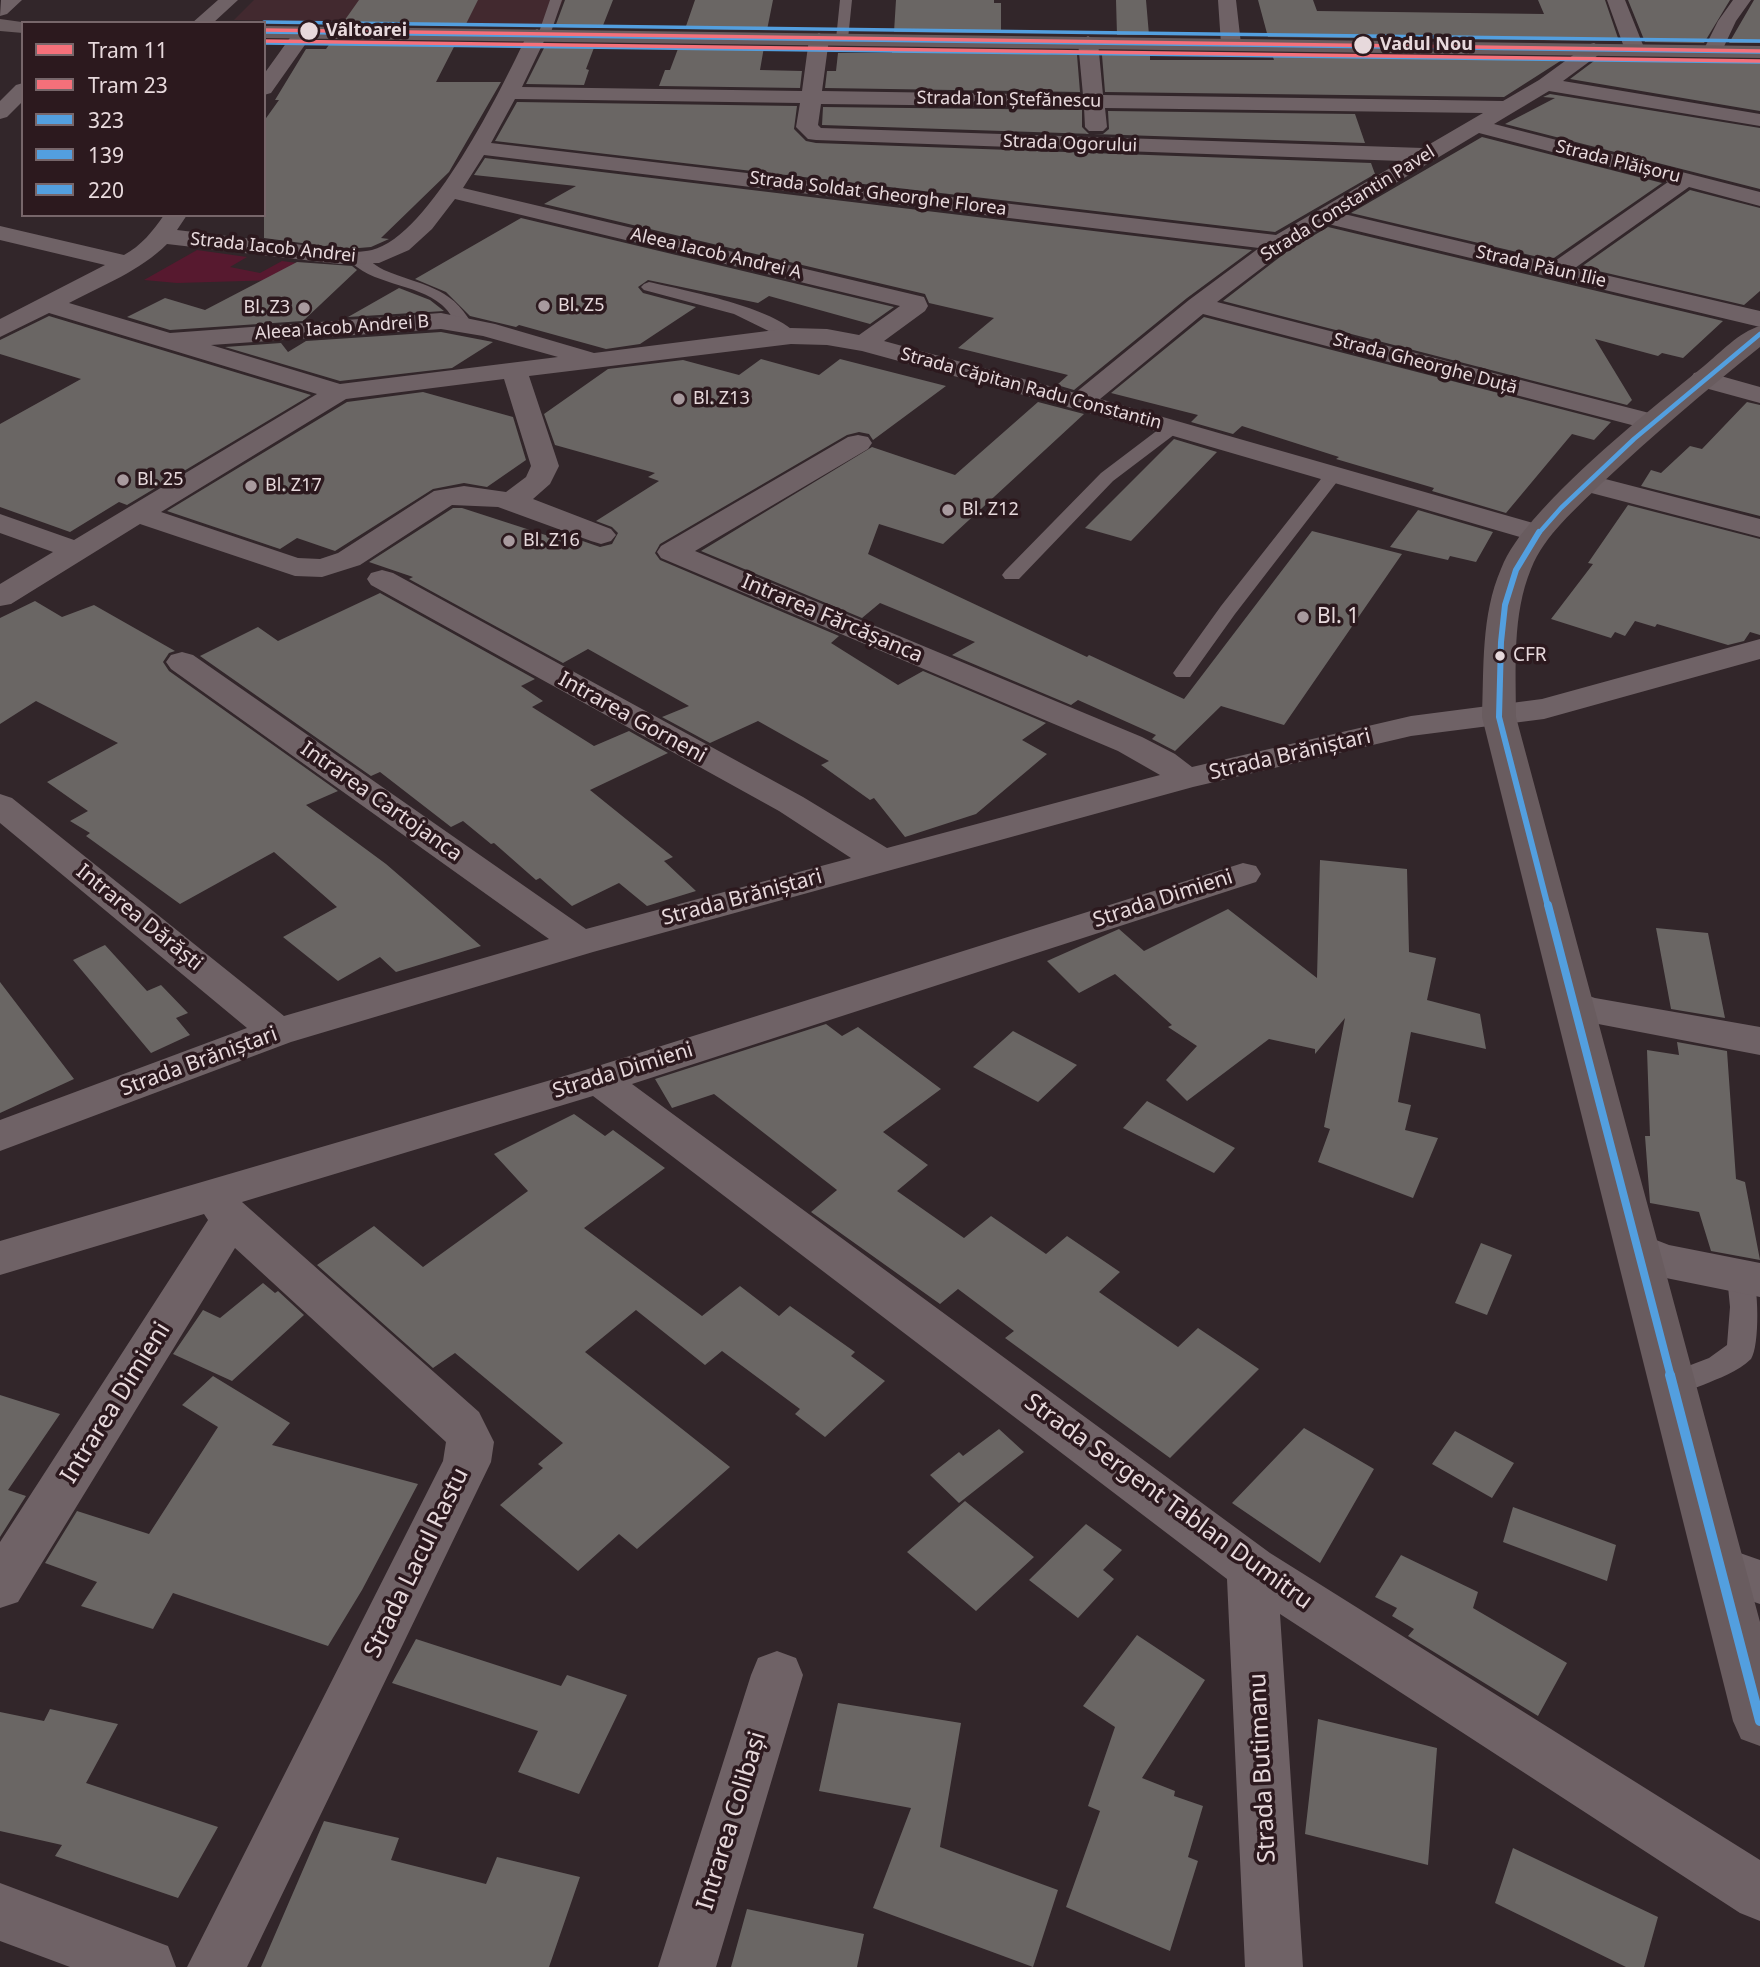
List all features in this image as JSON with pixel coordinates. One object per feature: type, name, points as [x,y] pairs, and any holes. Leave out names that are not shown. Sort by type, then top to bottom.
[{"type":"main road","points":[[0,25],[21,26]]},
{"type":"main road","points":[[266,32],[1760,52]]},
{"type":"main road","points":[[1760,334],[1651,422],[1537,533],[1516,569],[1507,600],[1502,640],[1499,717],[1672,1384],[1740,1575],[1760,1721]]},
{"type":"street","points":[[0,10],[13,0]]},
{"type":"street","points":[[203,21],[229,0]]},
{"type":"street","points":[[1227,0],[1231,44]]},
{"type":"street","points":[[1616,0],[1635,50]]},
{"type":"street","points":[[1713,51],[1727,21],[1742,0]]},
{"type":"street","points":[[266,86],[304,32]]},
{"type":"street","name":"Strada Iacob Andrei","points":[[0,329],[129,263],[161,236],[355,258],[379,256],[401,246],[449,191],[477,148],[541,35]]},
{"type":"street","name":"Strada Ogorului","points":[[819,39],[807,127],[810,132],[828,136],[1426,155]]},
{"type":"street","points":[[1088,42],[1098,145]]},
{"type":"street","name":"Strada Constantin Pavel","points":[[1080,402],[1198,305],[1280,243],[1509,107],[1594,49]]},
{"type":"street","points":[[1546,84],[1760,120]]},
{"type":"street","points":[[0,113],[21,91]]},
{"type":"street","name":"Strada Ion Ștefănescu","points":[[508,93],[1509,107]]},
{"type":"street","name":"Strada Plăișoru","points":[[1476,126],[1760,199]]},
{"type":"street","points":[[847,174],[866,138]]},
{"type":"street","name":"Strada Soldat Gheorghe Florea","points":[[477,148],[847,174],[1280,243]]},
{"type":"street","points":[[1556,271],[1685,180]]},
{"type":"street","name":"Aleea Iacob Andrei A","points":[[449,191],[915,302],[916,306],[864,344]]},
{"type":"street","name":"Strada Păun Ilie","points":[[1322,216],[1760,319]]},
{"type":"street","points":[[161,236],[175,217]]},
{"type":"street","points":[[0,233],[129,263]]},
{"type":"street","name":"Aleea Iacob Andrei B","points":[[49,304],[339,392]]},
{"type":"street","name":"Strada Gheorghe Duță","points":[[1198,305],[1651,422]]},
{"type":"street","name":"Aleea Iacob Andrei B","points":[[167,341],[416,321],[464,324],[597,360]]},
{"type":"street","name":"Strada Căpitan Radu Constantin","points":[[0,597],[339,392],[791,336],[827,337],[864,344],[1173,427],[1537,533]]},
{"type":"street","points":[[509,502],[537,483],[545,466],[514,371]]},
{"type":"street","points":[[1703,379],[1760,396]]},
{"type":"street","name":"Intrarea Fărcășanca","points":[[858,443],[672,552],[1130,744],[1163,761],[1185,779]]},
{"type":"street","points":[[1586,483],[1760,528]]},
{"type":"street","points":[[138,514],[295,567],[322,568],[349,559],[444,497],[479,494],[601,535]]},
{"type":"street","points":[[0,523],[77,551]]},
{"type":"street","name":"Intrarea Gorneni","points":[[382,579],[791,804],[880,860]]},
{"type":"street","name":"Strada Brăniștari","points":[[0,1136],[278,1032],[580,943],[1185,779],[1411,726],[1452,719],[1499,717],[1544,709],[1760,649]]},
{"type":"street","name":"Intrarea Cartojanca","points":[[182,662],[580,943]]},
{"type":"street","name":"Intrarea Dărăști","points":[[0,805],[278,1032]]},
{"type":"street","name":"Strada Dimieni","points":[[0,1258],[222,1206],[599,1080],[1243,874]]},
{"type":"street","points":[[1574,1004],[1586,1010],[1760,1041]]},
{"type":"street","name":"Strada Sergent Tablan Dumitru","points":[[599,1080],[1252,1569],[1760,1893]]},
{"type":"street","name":"Intrarea Dimieni","points":[[0,1586],[222,1206]]},
{"type":"street","name":"Strada Lacul Rastu","points":[[216,1967],[467,1462],[470,1442],[462,1426],[222,1206]]},
{"type":"street","points":[[1638,1251],[1661,1260],[1750,1278]]},
{"type":"street","name":"Strada Butimanu","points":[[1252,1569],[1274,1967]]},
{"type":"street","name":"Intrarea Colibași","points":[[687,1967],[777,1675]]},
{"type":"street","points":[[0,1912],[147,1967]]},
{"type":"lane","points":[[541,35],[556,0]]},
{"type":"lane","points":[[842,39],[846,0]]},
{"type":"lane","points":[[355,258],[364,267],[411,284],[453,306],[464,324]]},
{"type":"lane","points":[[649,287],[757,315],[791,336]]},
{"type":"lane","points":[[1012,575],[1107,477],[1173,427]]},
{"type":"lane","points":[[1183,674],[1228,610],[1334,474]]},
{"type":"lane","points":[[1672,1384],[1719,1366],[1741,1350],[1744,1307],[1750,1278]]},
{"type":"shaded area","points":[[254,0],[563,0],[552,25],[234,20]]},
{"type":"shaded area","points":[[197,250],[247,257],[230,267],[260,273],[282,261],[327,267],[313,279],[177,283],[144,280]]},
{"type":"building","points":[[359,0],[478,0],[465,26],[342,24]]},
{"type":"building","points":[[565,0],[613,0],[602,28],[555,27]]},
{"type":"building","points":[[695,0],[773,0],[767,30],[685,29]]},
{"type":"building","points":[[896,0],[994,0],[994,3],[1001,3],[1001,33],[894,32]]},
{"type":"building","points":[[1116,0],[1146,0],[1149,35],[1117,35]]},
{"type":"building","points":[[1258,0],[1313,0],[1317,11],[1544,14],[1538,0],[1605,0],[1619,41],[1268,37]]},
{"type":"building","points":[[1628,0],[1730,0],[1704,43],[1645,42]]},
{"type":"building","points":[[1754,0],[1760,0],[1760,43],[1729,43]]},
{"type":"building","points":[[331,42],[456,43],[436,82],[501,82],[449,172],[381,238],[389,239],[371,247],[347,249],[264,238],[266,118],[279,100],[275,100],[306,49],[326,49]]},
{"type":"building","points":[[546,44],[595,45],[586,69],[589,70],[584,85],[526,84]]},
{"type":"building","points":[[679,46],[764,47],[760,70],[802,71],[800,88],[659,86],[665,70],[670,70]]},
{"type":"building","points":[[892,49],[1077,55],[1080,92],[825,88],[827,71],[836,71],[838,53],[892,53]]},
{"type":"building","points":[[1118,52],[1150,52],[1150,60],[1274,60],[1272,54],[1565,58],[1504,97],[1105,92],[1102,55],[1118,55]]},
{"type":"building","points":[[1598,58],[1760,61],[1760,111],[1570,79]]},
{"type":"building","points":[[1550,94],[1760,128],[1760,189],[1505,124],[1555,98],[1543,97]]},
{"type":"building","points":[[517,102],[797,106],[794,129],[806,141],[816,143],[1371,163],[1375,174],[1275,232],[495,141]]},
{"type":"building","points":[[823,107],[1082,110],[1082,127],[1089,134],[822,125]]},
{"type":"building","points":[[1108,111],[1355,114],[1365,143],[1094,134],[1103,134],[1109,129]]},
{"type":"building","points":[[1482,137],[1662,183],[1551,260],[1351,213]]},
{"type":"building","points":[[485,158],[1252,250],[1187,298],[1074,390],[1057,385],[1068,375],[958,348],[994,318],[929,303],[925,294],[544,204],[576,186],[474,175]]},
{"type":"building","points":[[1690,190],[1760,208],[1760,291],[1744,305],[1581,267]]},
{"type":"building","points":[[521,218],[894,307],[870,324],[769,296],[758,303],[648,280],[638,287],[643,293],[696,307],[640,344],[606,349],[519,325],[516,327],[470,316],[446,292],[415,279]]},
{"type":"building","points":[[1328,227],[1723,321],[1683,358],[1662,353],[1658,356],[1595,339],[1632,400],[1627,405],[1223,301],[1289,250]]},
{"type":"building","points":[[297,262],[352,266],[357,270],[303,321],[170,330],[127,317],[165,298],[205,310]]},
{"type":"building","points":[[399,288],[430,300],[444,311],[348,317]]},
{"type":"building","points":[[49,316],[311,395],[127,505],[119,502],[70,532],[0,507],[0,424],[81,379],[0,354],[0,340]]},
{"type":"building","points":[[1204,317],[1611,422],[1594,440],[1572,434],[1506,513],[1432,491],[1434,488],[1336,459],[1339,457],[1242,426],[1233,434],[1191,422],[1198,415],[1111,393]]},
{"type":"building","points":[[441,332],[493,342],[452,368],[340,381],[225,347],[281,343],[288,352],[306,341]]},
{"type":"building","points":[[761,359],[819,375],[840,359],[946,386],[873,440],[869,434],[859,432],[847,435],[660,544],[655,553],[660,560],[839,636],[831,643],[898,685],[923,671],[1046,723],[1022,740],[1047,754],[976,814],[905,837],[874,798],[870,800],[821,765],[829,761],[758,721],[710,743],[662,717],[689,706],[588,649],[563,663],[409,579],[413,577],[369,562],[453,508],[462,508],[564,541],[571,537],[600,547],[612,544],[618,533],[612,527],[596,521],[659,481],[648,477],[655,473],[555,445],[544,414],[608,369],[683,360],[739,375]]},
{"type":"building","points":[[423,392],[513,417],[526,460],[487,487],[464,483],[433,489],[335,551],[297,538],[280,549],[167,511],[347,402]]},
{"type":"building","points":[[1038,402],[1084,414],[943,544],[879,524],[868,554],[1087,657],[1089,655],[1184,699],[1312,531],[1402,554],[1284,725],[1221,706],[1175,751],[1152,739],[1156,735],[1078,700],[1071,705],[952,655],[975,642],[880,603],[862,618],[701,551],[872,447],[955,475]]},
{"type":"building","points":[[1747,402],[1760,405],[1760,516],[1641,486],[1651,470],[1661,473],[1690,446],[1702,449]]},
{"type":"building","points":[[1174,439],[1217,452],[1131,541],[1085,528]]},
{"type":"building","points":[[1628,505],[1760,539],[1760,635],[1750,632],[1744,641],[1728,645],[1657,624],[1655,627],[1635,621],[1625,636],[1615,632],[1611,638],[1551,619],[1593,564],[1588,563]]},
{"type":"building","points":[[1418,510],[1493,532],[1476,562],[1450,556],[1448,560],[1390,547]]},
{"type":"building","points":[[380,593],[535,679],[521,686],[543,701],[532,707],[594,746],[629,731],[668,753],[590,790],[673,857],[664,861],[696,891],[647,906],[619,883],[572,906],[540,878],[536,880],[494,843],[491,844],[463,821],[451,827],[380,772],[371,776],[200,656],[258,627],[278,641]]},
{"type":"building","points":[[35,601],[62,617],[94,605],[175,651],[169,653],[163,662],[169,671],[338,791],[306,805],[386,864],[481,946],[396,972],[380,957],[338,981],[283,937],[337,907],[274,852],[180,904],[86,836],[90,833],[70,821],[88,811],[47,782],[118,743],[36,701],[0,724],[0,618]]},
{"type":"building","points":[[1320,860],[1407,869],[1409,952],[1436,958],[1427,1000],[1480,1014],[1486,1049],[1411,1032],[1398,1102],[1411,1105],[1405,1130],[1438,1138],[1413,1198],[1318,1162],[1330,1129],[1324,1127],[1345,1018],[1315,1054],[1315,1049],[1269,1039],[1187,1101],[1166,1080],[1197,1046],[1168,1027],[1172,1025],[1115,974],[1079,993],[1047,961],[1119,929],[1144,951],[1228,909],[1317,978]]},
{"type":"building","points":[[1656,928],[1708,933],[1725,1018],[1671,1009]]},
{"type":"building","points":[[105,945],[147,991],[161,985],[188,1013],[176,1018],[190,1035],[151,1053],[73,960]]},
{"type":"building","points":[[0,982],[74,1079],[0,1113]]},
{"type":"building","points":[[826,1024],[842,1036],[858,1027],[941,1089],[883,1132],[928,1165],[897,1191],[964,1238],[991,1216],[1046,1254],[1067,1236],[1120,1272],[1099,1292],[1178,1347],[1198,1328],[1259,1369],[1170,1458],[1005,1338],[1014,1331],[958,1289],[940,1304],[811,1212],[837,1190],[714,1094],[672,1108],[655,1079]]},
{"type":"building","points":[[1013,1031],[1077,1065],[1038,1102],[973,1067]]},
{"type":"building","points":[[1677,1042],[1727,1051],[1736,1179],[1745,1182],[1760,1260],[1711,1251],[1699,1212],[1650,1203],[1645,1136],[1650,1136],[1647,1050],[1679,1055]]},
{"type":"building","points":[[1147,1101],[1235,1148],[1214,1173],[1123,1128]]},
{"type":"building","points":[[574,1114],[605,1136],[613,1130],[665,1168],[584,1228],[702,1316],[740,1286],[779,1316],[790,1306],[855,1352],[851,1356],[885,1381],[825,1437],[795,1414],[800,1409],[722,1351],[705,1365],[636,1310],[585,1352],[730,1467],[637,1549],[619,1534],[578,1571],[500,1505],[543,1468],[538,1464],[563,1443],[455,1353],[433,1368],[317,1265],[374,1226],[423,1267],[528,1191],[494,1154]]},
{"type":"building","points":[[1481,1243],[1512,1255],[1487,1315],[1455,1303]]},
{"type":"building","points":[[263,1283],[275,1293],[278,1291],[304,1315],[232,1381],[173,1354],[203,1310],[220,1318]]},
{"type":"building","points":[[213,1376],[290,1423],[272,1445],[418,1484],[362,1590],[328,1646],[173,1593],[153,1629],[81,1606],[97,1582],[45,1563],[77,1511],[149,1534],[218,1427],[182,1405]]},
{"type":"building","points":[[0,1395],[60,1414],[8,1490],[26,1496],[0,1537]]},
{"type":"building","points":[[1304,1428],[1374,1469],[1320,1563],[1232,1503]]},
{"type":"building","points":[[999,1429],[1024,1452],[959,1503],[930,1475],[959,1452],[963,1456]]},
{"type":"building","points":[[1455,1431],[1514,1463],[1492,1498],[1432,1464]]},
{"type":"building","points":[[965,1501],[1034,1557],[976,1611],[907,1552]]},
{"type":"building","points":[[1513,1507],[1616,1545],[1607,1581],[1503,1542]]},
{"type":"building","points":[[1086,1524],[1122,1550],[1103,1570],[1114,1579],[1078,1618],[1029,1580]]},
{"type":"building","points":[[1401,1555],[1478,1592],[1473,1608],[1567,1663],[1538,1716],[1408,1636],[1414,1629],[1392,1616],[1397,1608],[1375,1597]]},
{"type":"building","points":[[1137,1635],[1205,1680],[1142,1778],[1175,1791],[1174,1796],[1203,1806],[1188,1857],[1198,1861],[1170,1951],[1066,1907],[1100,1811],[1088,1806],[1115,1727],[1083,1706]]},
{"type":"building","points":[[416,1639],[561,1686],[567,1675],[627,1695],[579,1794],[518,1772],[538,1731],[392,1683]]},
{"type":"building","points":[[838,1703],[961,1723],[940,1847],[1058,1890],[1033,1967],[873,1908],[911,1808],[819,1791]]},
{"type":"building","points":[[50,1709],[118,1724],[86,1783],[218,1827],[178,1898],[55,1856],[62,1845],[0,1831],[0,1712],[44,1721]]},
{"type":"building","points":[[1318,1719],[1437,1748],[1428,1865],[1305,1834]]},
{"type":"building","points":[[324,1821],[399,1838],[391,1860],[486,1884],[497,1857],[580,1877],[549,1967],[261,1967]]},
{"type":"building","points":[[1513,1848],[1658,1917],[1644,1967],[1626,1967],[1495,1903]]},
{"type":"building","points":[[747,1909],[864,1934],[857,1967],[731,1967]]},
{"type":"tram line","name":"11","points":[[266,30],[1760,51]]},
{"type":"tram line","name":"23","points":[[266,41],[1760,61]]},
{"type":"transit line","name":"220","points":[[266,22],[1760,41]]},
{"type":"transit line","name":"323","points":[[266,32],[1760,52]]},
{"type":"transit line","name":"139","points":[[266,43],[1760,62]]},
{"type":"transit line","name":"323","points":[[1760,334],[1614,457],[1561,508],[1531,543],[1516,570],[1505,605],[1499,717],[1760,1721]]},
{"type":"place","name":"Vâltoarei","points":[[309,31]]},
{"type":"place","name":"Vadul Nou","points":[[1363,45]]},
{"type":"place","name":"Bl. Z5","points":[[544,306]]},
{"type":"place","name":"Bl. Z3","points":[[304,308]]},
{"type":"place","name":"Bl. Z13","points":[[679,399]]},
{"type":"place","name":"Bl. 25","points":[[123,480]]},
{"type":"place","name":"Bl. Z17","points":[[251,486]]},
{"type":"place","name":"Bl. Z12","points":[[948,510]]},
{"type":"place","name":"Bl. Z16","points":[[509,541]]},
{"type":"place","name":"Bl. 1","points":[[1303,617]]},
{"type":"place","name":"CFR","points":[[1500,656]]}]
